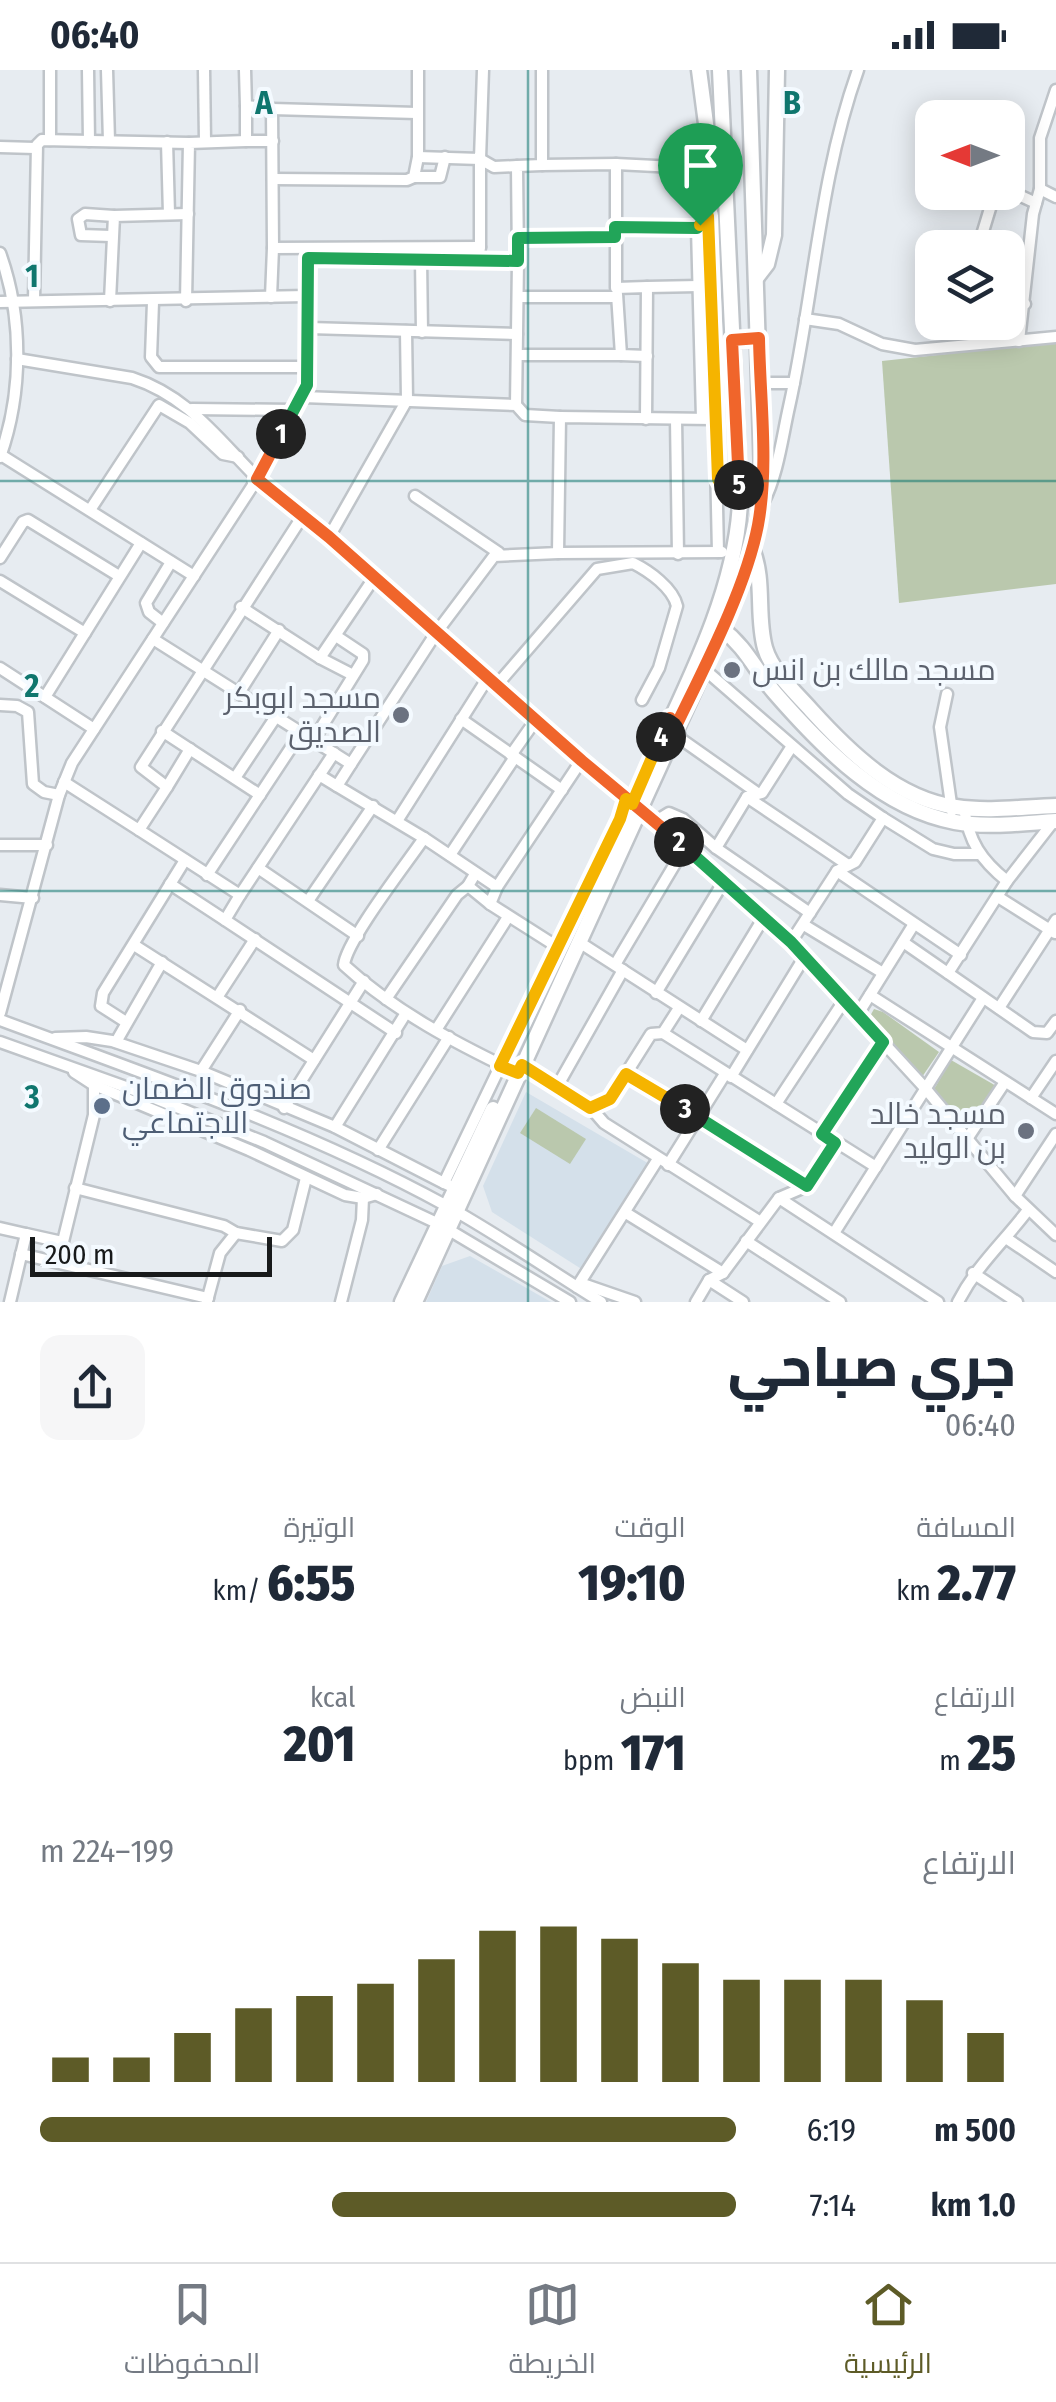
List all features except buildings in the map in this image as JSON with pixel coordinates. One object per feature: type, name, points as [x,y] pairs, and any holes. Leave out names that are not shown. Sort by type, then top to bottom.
[{"type":"main road","points":[[699,70],[712,162],[728,224]]},
{"type":"main road","points":[[673,722],[717,607],[744,550],[720,70]]},
{"type":"main road","points":[[414,1302],[513,1068],[633,804],[722,628],[760,506],[750,70]]},
{"type":"main road","points":[[757,277],[772,252],[774,235],[777,70]]},
{"type":"main road","points":[[732,340],[759,338]]},
{"type":"main road","points":[[744,550],[757,567],[766,650],[776,668],[817,717],[878,774],[959,815]]},
{"type":"main road","points":[[717,607],[722,628],[752,658],[783,702],[854,771],[903,804],[959,815],[1055,816]]},
{"type":"main road","points":[[452,1209],[450,1185],[579,942],[633,804]]},
{"type":"main road","points":[[402,1302],[444,1227]]},
{"type":"street","points":[[50,70],[50,140]]},
{"type":"street","points":[[88,70],[90,141]]},
{"type":"street","points":[[106,70],[109,141]]},
{"type":"street","points":[[204,70],[205,141]]},
{"type":"street","points":[[246,70],[246,141]]},
{"type":"street","points":[[414,177],[418,158],[418,70]]},
{"type":"street","points":[[478,260],[483,70]]},
{"type":"street","points":[[542,70],[542,166]]},
{"type":"street","points":[[760,506],[772,478],[794,383],[821,214],[836,143],[858,70]]},
{"type":"street","points":[[1025,304],[1040,189],[1040,138],[1056,90]]},
{"type":"street","points":[[246,106],[417,113]]},
{"type":"street","points":[[271,297],[272,109]]},
{"type":"street","points":[[34,300],[35,148],[42,140],[272,141]]},
{"type":"street","points":[[167,142],[169,214]]},
{"type":"street","points":[[186,301],[189,143]]},
{"type":"street","points":[[0,146],[35,148]]},
{"type":"street","points":[[273,179],[440,177],[445,157]]},
{"type":"street","points":[[418,158],[480,159],[494,167],[616,164],[700,170],[708,216],[708,418]]},
{"type":"street","points":[[616,164],[615,232],[622,355]]},
{"type":"street","points":[[517,166],[516,405],[525,415],[560,418],[708,418]]},
{"type":"street","points":[[1040,189],[1056,198]]},
{"type":"street","points":[[1025,198],[1036,203]]},
{"type":"street","points":[[111,236],[81,236],[78,220],[84,214],[188,214]]},
{"type":"street","points":[[110,301],[114,216]]},
{"type":"street","points":[[708,216],[697,228],[708,418],[718,479],[718,552]]},
{"type":"street","points":[[518,238],[697,228]]},
{"type":"street","points":[[273,248],[480,247]]},
{"type":"street","points":[[0,253],[14,301],[17,359],[14,399],[0,456],[194,576]]},
{"type":"street","points":[[518,261],[308,258],[308,367],[303,397],[257,479],[94,728],[64,782],[0,1017],[268,1122],[452,1209],[602,1302]]},
{"type":"street","points":[[421,259],[422,332]]},
{"type":"street","points":[[518,298],[699,286]]},
{"type":"street","points":[[646,419],[647,287]]},
{"type":"street","points":[[0,302],[307,296]]},
{"type":"street","points":[[153,302],[151,357],[158,368],[308,367]]},
{"type":"street","points":[[805,319],[839,324],[882,344],[915,350],[1056,338]]},
{"type":"street","points":[[308,328],[517,334]]},
{"type":"street","points":[[329,537],[406,400],[406,331]]},
{"type":"street","points":[[518,355],[646,356]]},
{"type":"street","points":[[17,359],[132,378],[192,409],[257,479],[724,880],[806,956],[925,1088],[1014,1196],[1056,1235]]},
{"type":"street","points":[[760,383],[794,383]]},
{"type":"street","points":[[303,397],[516,405]]},
{"type":"street","points":[[0,402],[14,399]]},
{"type":"street","points":[[90,510],[159,404],[190,423],[223,454],[239,457]]},
{"type":"street","points":[[192,409],[294,410]]},
{"type":"street","points":[[558,553],[560,418]]},
{"type":"street","points":[[676,419],[678,554]]},
{"type":"street","points":[[718,479],[726,492],[740,502]]},
{"type":"street","points":[[416,496],[499,553],[678,554],[744,550]]},
{"type":"street","points":[[167,787],[141,767],[302,517]]},
{"type":"street","points":[[0,558],[28,520],[119,576]]},
{"type":"street","points":[[45,697],[142,543]]},
{"type":"street","points":[[337,786],[436,633],[499,553]]},
{"type":"street","points":[[163,623],[149,612],[146,603],[171,562]]},
{"type":"street","points":[[398,822],[461,720],[597,569],[633,563],[676,598],[659,668],[642,700]]},
{"type":"street","points":[[320,658],[374,578]]},
{"type":"street","points":[[0,580],[85,632]]},
{"type":"street","points":[[242,606],[353,675]]},
{"type":"street","points":[[238,694],[279,630]]},
{"type":"street","points":[[313,741],[363,660],[363,654],[336,636]]},
{"type":"street","points":[[153,638],[351,764]]},
{"type":"street","points":[[0,668],[94,728]]},
{"type":"street","points":[[704,669],[848,794],[883,818],[933,849],[978,854]]},
{"type":"street","points":[[947,694],[940,727],[959,815],[978,854],[1007,881]]},
{"type":"street","points":[[0,705],[17,706],[28,712],[32,784],[59,795]]},
{"type":"street","points":[[235,778],[274,718]]},
{"type":"street","points":[[461,720],[562,790]]},
{"type":"street","points":[[450,855],[535,720]]},
{"type":"street","points":[[673,722],[681,740],[914,924],[961,954]]},
{"type":"street","points":[[162,731],[260,795]]},
{"type":"street","points":[[208,875],[300,734]]},
{"type":"street","points":[[716,848],[752,794],[762,792],[792,746]]},
{"type":"street","points":[[139,830],[190,749]]},
{"type":"street","points":[[226,920],[334,753]]},
{"type":"street","points":[[490,904],[497,887],[582,761]]},
{"type":"street","points":[[318,775],[497,887]]},
{"type":"street","points":[[64,782],[240,895]]},
{"type":"street","points":[[513,1068],[556,946],[620,819],[633,804]]},
{"type":"street","points":[[308,901],[373,806]]},
{"type":"street","points":[[656,821],[676,814],[716,848],[810,913]]},
{"type":"street","points":[[948,973],[1007,881],[1055,816]]},
{"type":"street","points":[[791,942],[843,868],[855,862],[883,818]]},
{"type":"street","points":[[424,838],[358,936],[343,962],[345,968],[436,1030],[558,1086],[604,1123],[759,1221]]},
{"type":"street","points":[[0,846],[46,845]]},
{"type":"street","points":[[558,1086],[685,847]]},
{"type":"street","points":[[126,1022],[106,1011],[101,1000],[185,860]]},
{"type":"street","points":[[258,868],[358,936]]},
{"type":"street","points":[[386,999],[475,874]]},
{"type":"street","points":[[656,993],[724,880]]},
{"type":"street","points":[[170,884],[396,1034]]},
{"type":"street","points":[[468,886],[508,917],[556,946]]},
{"type":"street","points":[[0,895],[33,898]]},
{"type":"street","points":[[998,898],[1054,928],[999,1008]]},
{"type":"street","points":[[701,1022],[764,916]]},
{"type":"street","points":[[436,1030],[508,917]]},
{"type":"street","points":[[804,924],[883,973]]},
{"type":"street","points":[[858,1014],[914,924]]},
{"type":"street","points":[[218,996],[255,939]]},
{"type":"street","points":[[579,942],[747,1050]]},
{"type":"street","points":[[903,942],[1033,1032],[1042,1034],[1054,1028]]},
{"type":"street","points":[[134,944],[314,1060]]},
{"type":"street","points":[[578,1285],[626,1213],[747,1050],[806,956]]},
{"type":"street","points":[[116,1042],[162,962]]},
{"type":"street","points":[[284,1108],[364,981]]},
{"type":"street","points":[[870,995],[1056,1114]]},
{"type":"street","points":[[834,1233],[983,998]]},
{"type":"street","points":[[776,1104],[845,999]]},
{"type":"street","points":[[663,1032],[680,1008]]},
{"type":"street","points":[[200,1071],[240,1010]]},
{"type":"street","points":[[335,1127],[406,1013]]},
{"type":"street","points":[[590,1108],[610,1099],[654,1032],[663,1032],[876,1167]]},
{"type":"street","points":[[50,1039],[86,1037],[116,1042],[200,1071],[335,1127],[450,1185]]},
{"type":"street","points":[[378,1150],[450,1037]]},
{"type":"street","points":[[0,1042],[264,1142],[444,1227],[568,1301]]},
{"type":"street","points":[[822,1134],[883,1042]]},
{"type":"street","points":[[1031,1098],[1056,1061]]},
{"type":"street","points":[[66,1065],[94,1085],[306,1178],[362,1198],[377,1194]]},
{"type":"street","points":[[626,1074],[807,1186]]},
{"type":"street","points":[[967,1139],[1004,1082]]},
{"type":"street","points":[[58,1262],[94,1114],[94,1085]]},
{"type":"street","points":[[1014,1196],[1056,1134]]},
{"type":"street","points":[[696,1302],[709,1280],[722,1273],[779,1198],[807,1186],[835,1143]]},
{"type":"street","points":[[75,1188],[278,1241],[291,1236],[306,1178]]},
{"type":"street","points":[[341,1302],[362,1220],[362,1198]]},
{"type":"street","points":[[779,1198],[938,1302]]},
{"type":"street","points":[[958,1302],[973,1274],[1028,1210]]},
{"type":"street","points":[[626,1213],[722,1273]]},
{"type":"street","points":[[0,1228],[62,1242]]},
{"type":"street","points":[[21,1254],[208,1300],[220,1253],[236,1233]]},
{"type":"street","points":[[10,1302],[26,1234]]},
{"type":"street","points":[[1006,1238],[1056,1272]]},
{"type":"street","points":[[746,1241],[836,1301]]},
{"type":"street","points":[[973,1274],[1016,1302]]},
{"type":"street","points":[[709,1280],[743,1302]]},
{"type":"street","points":[[578,1285],[636,1302]]},
{"type":"shaded area","points":[[526,1092],[651,1165],[583,1270],[492,1212],[483,1186]]},
{"type":"shaded area","points":[[470,1256],[551,1302],[426,1302],[442,1266]]},
{"type":"green space","points":[[1056,342],[1056,584],[899,603],[882,361]]},
{"type":"green space","points":[[874,1009],[939,1052],[922,1077],[869,1018]]},
{"type":"green space","points":[[951,1060],[998,1087],[967,1134],[933,1091]]},
{"type":"green space","points":[[536,1108],[586,1139],[570,1164],[520,1133]]},
{"type":"place","name":"مسجد مالك بن انس","points":[[732,670]]},
{"type":"place","name":"مسجد ابوبكر الصديق","points":[[401,715]]},
{"type":"place","name":"صندوق الضمان الاجتماعي","points":[[102,1106]]},
{"type":"place","name":"مسجد خالد بن الوليد","points":[[1026,1131]]},
{"type":"route","points":[[700,225],[615,227],[615,237],[518,238],[518,261],[308,258],[307,385],[257,479],[329,537],[582,761],[632,804],[656,821],[724,880],[806,956],[883,1042],[822,1134],[835,1143],[807,1186],[626,1074],[610,1099],[590,1108],[522,1065],[518,1073],[500,1066],[620,819],[626,799],[632,804],[670,718],[676,726],[704,669],[758,526],[762,476],[759,338],[732,340],[740,502],[726,492],[718,479],[708,216],[700,225]]}]
